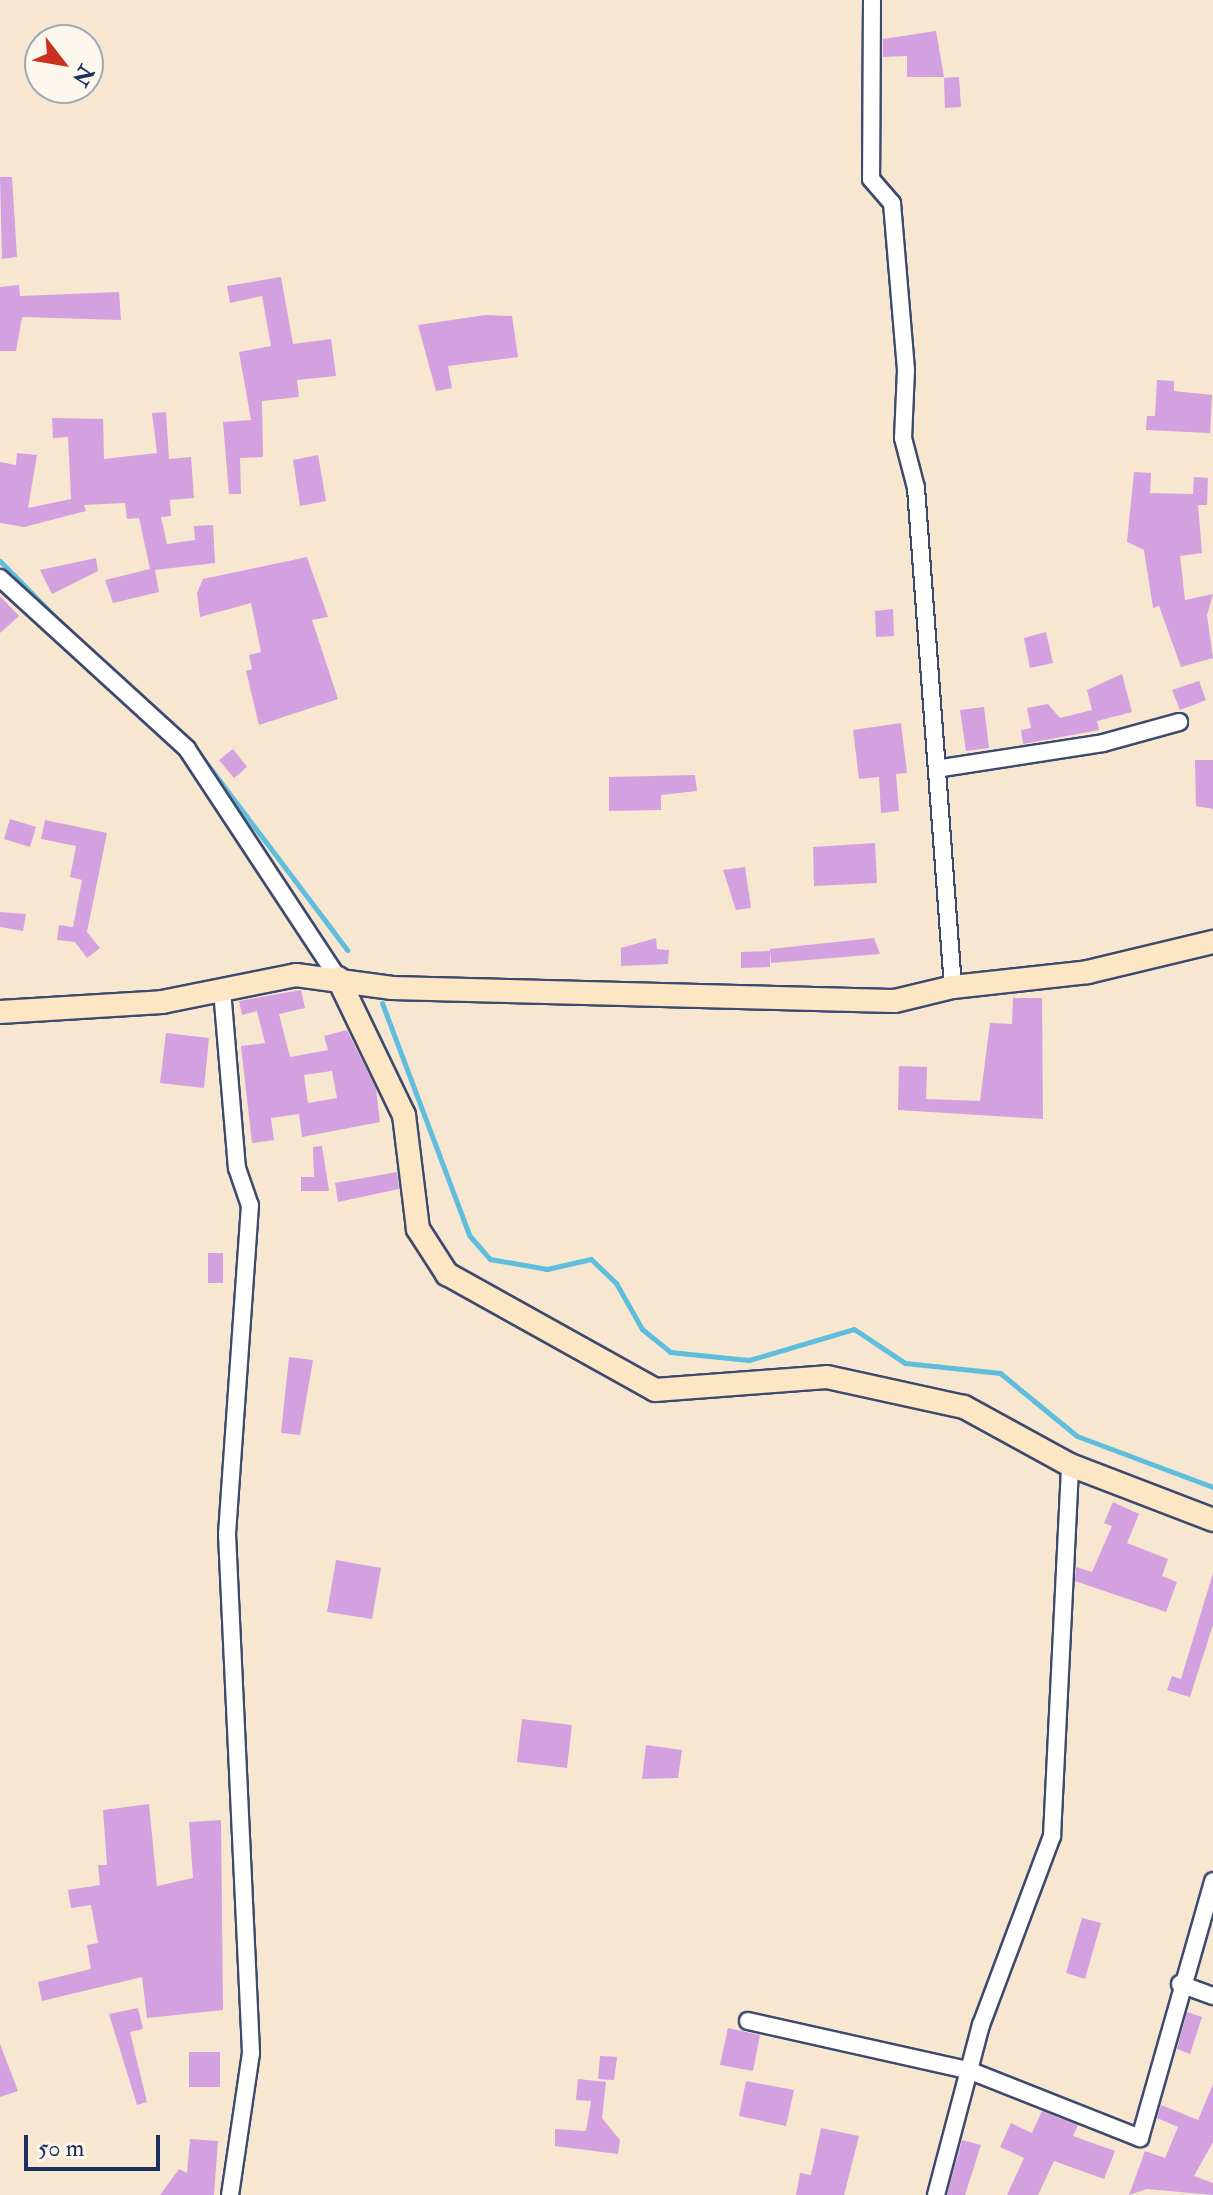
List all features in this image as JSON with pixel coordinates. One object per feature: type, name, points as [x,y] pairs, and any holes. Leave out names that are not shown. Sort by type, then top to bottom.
[{"type":"street","points":[[872,0],[871,179],[892,203],[906,370],[903,438],[916,488],[942,768],[953,987]]},
{"type":"street","points":[[0,578],[187,749],[338,978],[404,1115],[418,1229],[447,1274],[655,1390],[827,1377],[964,1407],[1070,1465],[1213,1520]]},
{"type":"street","points":[[942,768],[1103,743],[1179,722]]},
{"type":"street","points":[[0,1012],[162,1002],[296,975],[338,978],[392,988],[690,1000],[895,1001],[953,987],[1088,972],[1213,942]]},
{"type":"street","points":[[222,990],[237,1168],[250,1205],[227,1534],[251,2053],[230,2195]]},
{"type":"street","points":[[936,2195],[968,2070],[1052,1836],[1070,1465]]},
{"type":"street","points":[[748,2021],[968,2070],[1140,2138],[1180,1984],[1213,1881]]},
{"type":"street","points":[[1180,1984],[1213,1996]]},
{"type":"building","points":[[936,31],[944,77],[907,77],[907,56],[883,57],[883,39]]},
{"type":"building","points":[[959,77],[961,107],[945,108],[944,78]]},
{"type":"building","points":[[0,177],[12,177],[17,257],[2,259]]},
{"type":"building","points":[[281,277],[293,344],[331,339],[336,376],[297,380],[299,397],[262,401],[263,457],[240,458],[241,494],[229,494],[223,422],[251,420],[239,352],[271,346],[262,296],[230,303],[227,286]]},
{"type":"building","points":[[19,285],[20,296],[119,292],[121,320],[22,317],[16,351],[0,351],[0,287]]},
{"type":"building","points":[[485,315],[512,316],[518,357],[448,366],[452,388],[436,391],[418,325]]},
{"type":"building","points":[[1157,380],[1174,381],[1174,391],[1212,395],[1210,433],[1146,430],[1147,416],[1155,416]]},
{"type":"building","points":[[166,412],[169,459],[191,457],[194,498],[170,500],[171,516],[161,517],[167,544],[195,540],[194,526],[213,525],[215,563],[155,570],[159,592],[113,603],[105,580],[150,569],[139,518],[127,519],[125,503],[84,505],[86,511],[24,527],[0,523],[0,462],[16,465],[17,453],[37,455],[28,508],[71,499],[68,437],[53,438],[52,418],[103,419],[104,459],[157,453],[152,413]]},
{"type":"building","points":[[318,455],[326,501],[300,506],[293,460]]},
{"type":"building","points":[[1134,472],[1151,473],[1150,493],[1193,494],[1194,477],[1208,478],[1207,505],[1198,505],[1202,553],[1180,556],[1185,600],[1213,594],[1207,615],[1213,658],[1181,667],[1159,606],[1153,608],[1144,550],[1127,542]]},
{"type":"building","points":[[307,557],[328,617],[312,620],[338,699],[259,725],[246,671],[252,669],[249,655],[261,652],[251,603],[200,617],[197,593],[203,579]]},
{"type":"building","points":[[96,558],[98,571],[52,594],[40,570]]},
{"type":"building","points":[[0,596],[19,616],[0,633]]},
{"type":"building","points":[[893,609],[894,636],[876,637],[875,611]]},
{"type":"building","points":[[1046,632],[1053,663],[1030,668],[1024,638]]},
{"type":"building","points":[[1122,674],[1132,712],[1097,721],[1099,730],[1023,744],[1021,730],[1031,728],[1027,708],[1048,704],[1060,718],[1092,710],[1087,690]]},
{"type":"building","points":[[1199,681],[1206,700],[1180,710],[1172,690]]},
{"type":"building","points":[[984,707],[989,748],[966,751],[960,710]]},
{"type":"building","points":[[901,723],[907,773],[896,774],[899,811],[881,813],[879,777],[859,779],[853,730]]},
{"type":"building","points":[[233,749],[247,767],[234,778],[219,760]]},
{"type":"building","points":[[1195,760],[1213,760],[1213,809],[1196,806]]},
{"type":"building","points":[[695,775],[697,791],[661,795],[661,810],[609,811],[609,777]]},
{"type":"building","points":[[10,819],[36,827],[30,847],[4,839]]},
{"type":"building","points":[[45,820],[107,833],[87,932],[100,948],[87,958],[75,942],[57,940],[59,925],[73,927],[82,880],[70,877],[76,846],[41,839]]},
{"type":"building","points":[[875,843],[877,883],[814,886],[813,847]]},
{"type":"building","points":[[745,867],[751,908],[736,910],[723,870]]},
{"type":"building","points":[[0,912],[26,914],[23,931],[0,927]]},
{"type":"building","points":[[656,938],[657,949],[669,950],[668,964],[621,966],[621,948]]},
{"type":"building","points":[[874,938],[880,954],[771,963],[770,949]]},
{"type":"building","points":[[770,951],[770,967],[741,968],[741,952]]},
{"type":"building","points":[[301,990],[305,1008],[279,1014],[290,1057],[328,1050],[324,1036],[347,1030],[376,1089],[380,1122],[302,1137],[299,1114],[271,1118],[274,1140],[252,1143],[241,1046],[265,1043],[257,1011],[242,1015],[239,1001]],"holes":[[[332,1071],[337,1098],[308,1103],[304,1075]]]},
{"type":"building","points":[[1013,998],[1042,998],[1043,1119],[898,1110],[899,1066],[927,1067],[926,1099],[980,1101],[990,1023],[1012,1024]]},
{"type":"building","points":[[166,1033],[209,1038],[204,1088],[160,1083]]},
{"type":"building","points":[[322,1146],[329,1191],[301,1191],[301,1177],[314,1177],[313,1147]]},
{"type":"building","points":[[397,1172],[399,1189],[338,1202],[335,1183]]},
{"type":"building","points":[[208,1253],[223,1253],[223,1283],[208,1283]]},
{"type":"building","points":[[289,1357],[313,1360],[300,1435],[281,1433]]},
{"type":"building","points":[[1113,1502],[1139,1514],[1127,1543],[1168,1559],[1162,1576],[1177,1582],[1166,1612],[1075,1581],[1076,1567],[1092,1572],[1112,1526],[1104,1523]]},
{"type":"building","points":[[336,1560],[381,1568],[372,1619],[327,1612]]},
{"type":"building","points":[[1213,1573],[1213,1625],[1190,1697],[1167,1690],[1172,1676],[1181,1679]]},
{"type":"building","points":[[522,1719],[572,1725],[567,1768],[517,1762]]},
{"type":"building","points":[[646,1745],[682,1750],[678,1778],[642,1779]]},
{"type":"building","points":[[149,1804],[157,1886],[193,1878],[189,1822],[221,1820],[223,2010],[147,2018],[142,1977],[42,2001],[38,1982],[91,1969],[87,1945],[98,1943],[91,1905],[71,1908],[68,1890],[100,1885],[98,1865],[107,1865],[103,1810]]},
{"type":"building","points":[[1082,1918],[1101,1923],[1085,1979],[1066,1973]]},
{"type":"building","points":[[138,2008],[143,2029],[130,2032],[147,2102],[137,2105],[109,2014]]},
{"type":"building","points":[[1187,2012],[1202,2017],[1190,2054],[1177,2049]]},
{"type":"building","points":[[728,2028],[760,2035],[753,2071],[720,2065]]},
{"type":"building","points":[[0,2044],[18,2091],[0,2097]]},
{"type":"building","points":[[189,2052],[220,2052],[220,2087],[189,2087]]},
{"type":"building","points":[[600,2056],[617,2057],[614,2080],[598,2079]]},
{"type":"building","points":[[578,2079],[606,2082],[602,2118],[620,2140],[618,2154],[555,2146],[555,2129],[586,2131],[591,2101],[576,2100]]},
{"type":"building","points":[[746,2081],[794,2090],[786,2126],[739,2116]]},
{"type":"building","points":[[1213,2084],[1213,2142],[1194,2176],[1213,2183],[1213,2195],[1147,2189],[1129,2195],[1145,2151],[1165,2158],[1178,2127],[1157,2118],[1161,2105],[1198,2120]]},
{"type":"building","points":[[1042,2111],[1078,2125],[1073,2136],[1115,2151],[1104,2179],[1054,2161],[1038,2195],[1007,2195],[1024,2158],[1000,2147],[1011,2123],[1032,2133]]},
{"type":"building","points":[[821,2128],[859,2136],[844,2195],[796,2195],[800,2173],[811,2175]]},
{"type":"building","points":[[190,2139],[218,2141],[214,2195],[160,2195],[179,2169],[187,2173]]},
{"type":"building","points":[[962,2140],[981,2145],[965,2195],[947,2195]]},
{"type":"waterway","points":[[0,561],[61,623]]},
{"type":"waterway","points":[[201,756],[347,950]]},
{"type":"waterway","points":[[382,1003],[469,1235],[490,1259],[547,1269],[591,1259],[616,1283],[642,1329],[670,1352],[749,1360],[854,1329],[905,1363],[1000,1373],[1077,1436],[1213,1487]]}]
